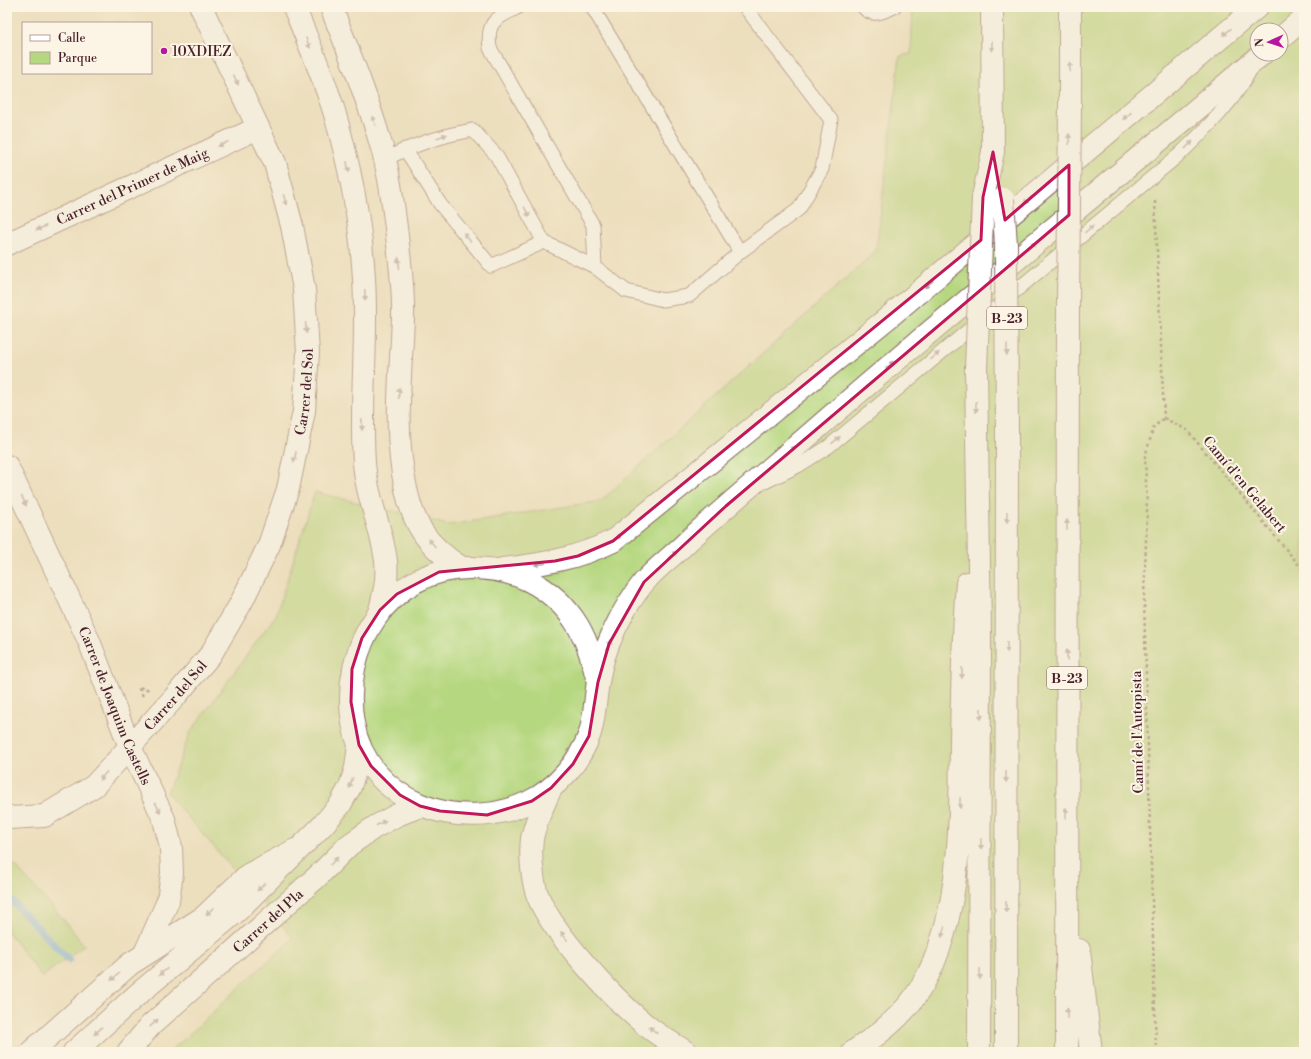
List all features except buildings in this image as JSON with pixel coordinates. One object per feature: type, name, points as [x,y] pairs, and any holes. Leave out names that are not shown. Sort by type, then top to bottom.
[{"type":"main road","name":"Carrer del Sol","points":[[7,816],[9,818],[44,816],[94,786],[156,718],[211,654],[242,603],[269,545],[288,489],[304,411],[308,353],[304,289],[292,226],[277,170],[201,7]]},
{"type":"main road","points":[[294,7],[333,110],[345,153],[361,241],[365,314],[362,424],[364,464],[386,565],[386,586],[380,610]]},
{"type":"main road","points":[[331,7],[360,78],[385,159],[397,236],[403,316],[398,426],[403,476],[413,512],[421,530],[446,558],[462,568]]},
{"type":"main road","name":"B-23","points":[[992,7],[993,198],[1006,245],[1006,1052]]},
{"type":"main road","name":"B-23","points":[[1067,1052],[1066,848],[1070,7]]},
{"type":"main road","points":[[1253,62],[908,350],[741,493],[644,582],[627,608],[609,644],[598,682],[596,704],[589,736],[573,764],[551,788],[524,804],[510,810],[487,815],[463,815],[420,806],[400,795],[371,766],[359,745],[353,726],[350,702],[352,669],[362,638],[380,610],[397,594],[417,581],[439,572],[462,568],[498,569],[540,564],[578,556],[613,541],[889,317],[1257,7]]},
{"type":"main road","points":[[1289,31],[1304,18]]},
{"type":"main road","name":"Carrer del Primer de Maig","points":[[7,244],[258,128]]},
{"type":"main road","points":[[979,1052],[980,633],[976,449],[976,368],[993,198]]},
{"type":"main road","points":[[853,1052],[881,1032],[914,998],[939,946],[951,901],[960,826],[963,634],[976,449]]},
{"type":"main road","name":"Carrer de Joaquim Castells","points":[[7,466],[90,641],[130,747],[164,819],[171,847],[172,873],[168,901],[145,953]]},
{"type":"main road","points":[[498,569],[521,577],[538,586],[559,602],[576,622],[588,646],[598,682]]},
{"type":"main road","name":"Carrer del Pla","points":[[74,1052],[136,995],[238,910],[322,826],[340,805],[350,787],[356,768],[359,745]]},
{"type":"main road","points":[[551,788],[538,818],[532,840],[536,891],[549,917],[578,956],[608,989],[652,1030],[686,1052]]},
{"type":"main road","name":"Carrer del Pla","points":[[128,1052],[150,1026],[318,876],[349,846],[375,827],[397,815],[420,806]]},
{"type":"main road","points":[[1066,848],[1091,1052]]},
{"type":"main road","name":"Carrer del Pla","points":[[31,1052],[130,964],[145,953],[204,917],[248,875],[298,849]]},
{"type":"lane","points":[[519,7],[494,20],[488,34],[490,48],[593,225],[595,267]]},
{"type":"lane","points":[[592,7],[740,252]]},
{"type":"lane","points":[[385,159],[406,149],[450,134],[472,130],[496,155],[544,242],[595,267],[626,291],[663,300],[689,296],[740,252],[799,209],[822,169],[831,120],[745,7]]},
{"type":"lane","points":[[863,7],[867,11],[878,14],[894,7]]},
{"type":"lane","points":[[741,493],[798,466],[828,447],[1180,154],[1218,117],[1242,86],[1256,62]]},
{"type":"lane","points":[[406,149],[440,204],[491,266],[544,242]]},
{"type":"path","points":[[1154,175],[1164,418]]},
{"type":"path","name":"Camí d'en Gelabert","points":[[1164,418],[1187,430],[1304,571]]},
{"type":"path","name":"Camí de l'Autopista","points":[[1156,1052],[1144,599],[1147,511],[1145,456],[1154,427],[1164,418]]},
{"type":"path","points":[[156,718],[138,688],[157,691]]},
{"type":"highlighted area","points":[[993,152],[1005,220],[1069,165],[1069,215],[726,506],[644,582],[609,644],[598,682],[589,736],[573,764],[551,788],[532,801],[487,815],[440,811],[420,806],[400,795],[371,766],[359,745],[351,702],[352,669],[362,638],[380,610],[397,594],[439,572],[555,561],[578,556],[613,541],[981,240],[983,197]]},
{"type":"green space","points":[[913,7],[1304,7],[1304,1052],[170,1052],[293,938],[167,793],[190,733],[276,615],[315,492],[449,525],[601,501],[876,251],[900,56],[911,54]]},
{"type":"green space","points":[[7,857],[63,919],[84,945],[42,977],[7,931]]},
{"type":"waterway","points":[[7,896],[69,960]]},
{"type":"place","name":"10XDIEZ","points":[[164,51]]}]
